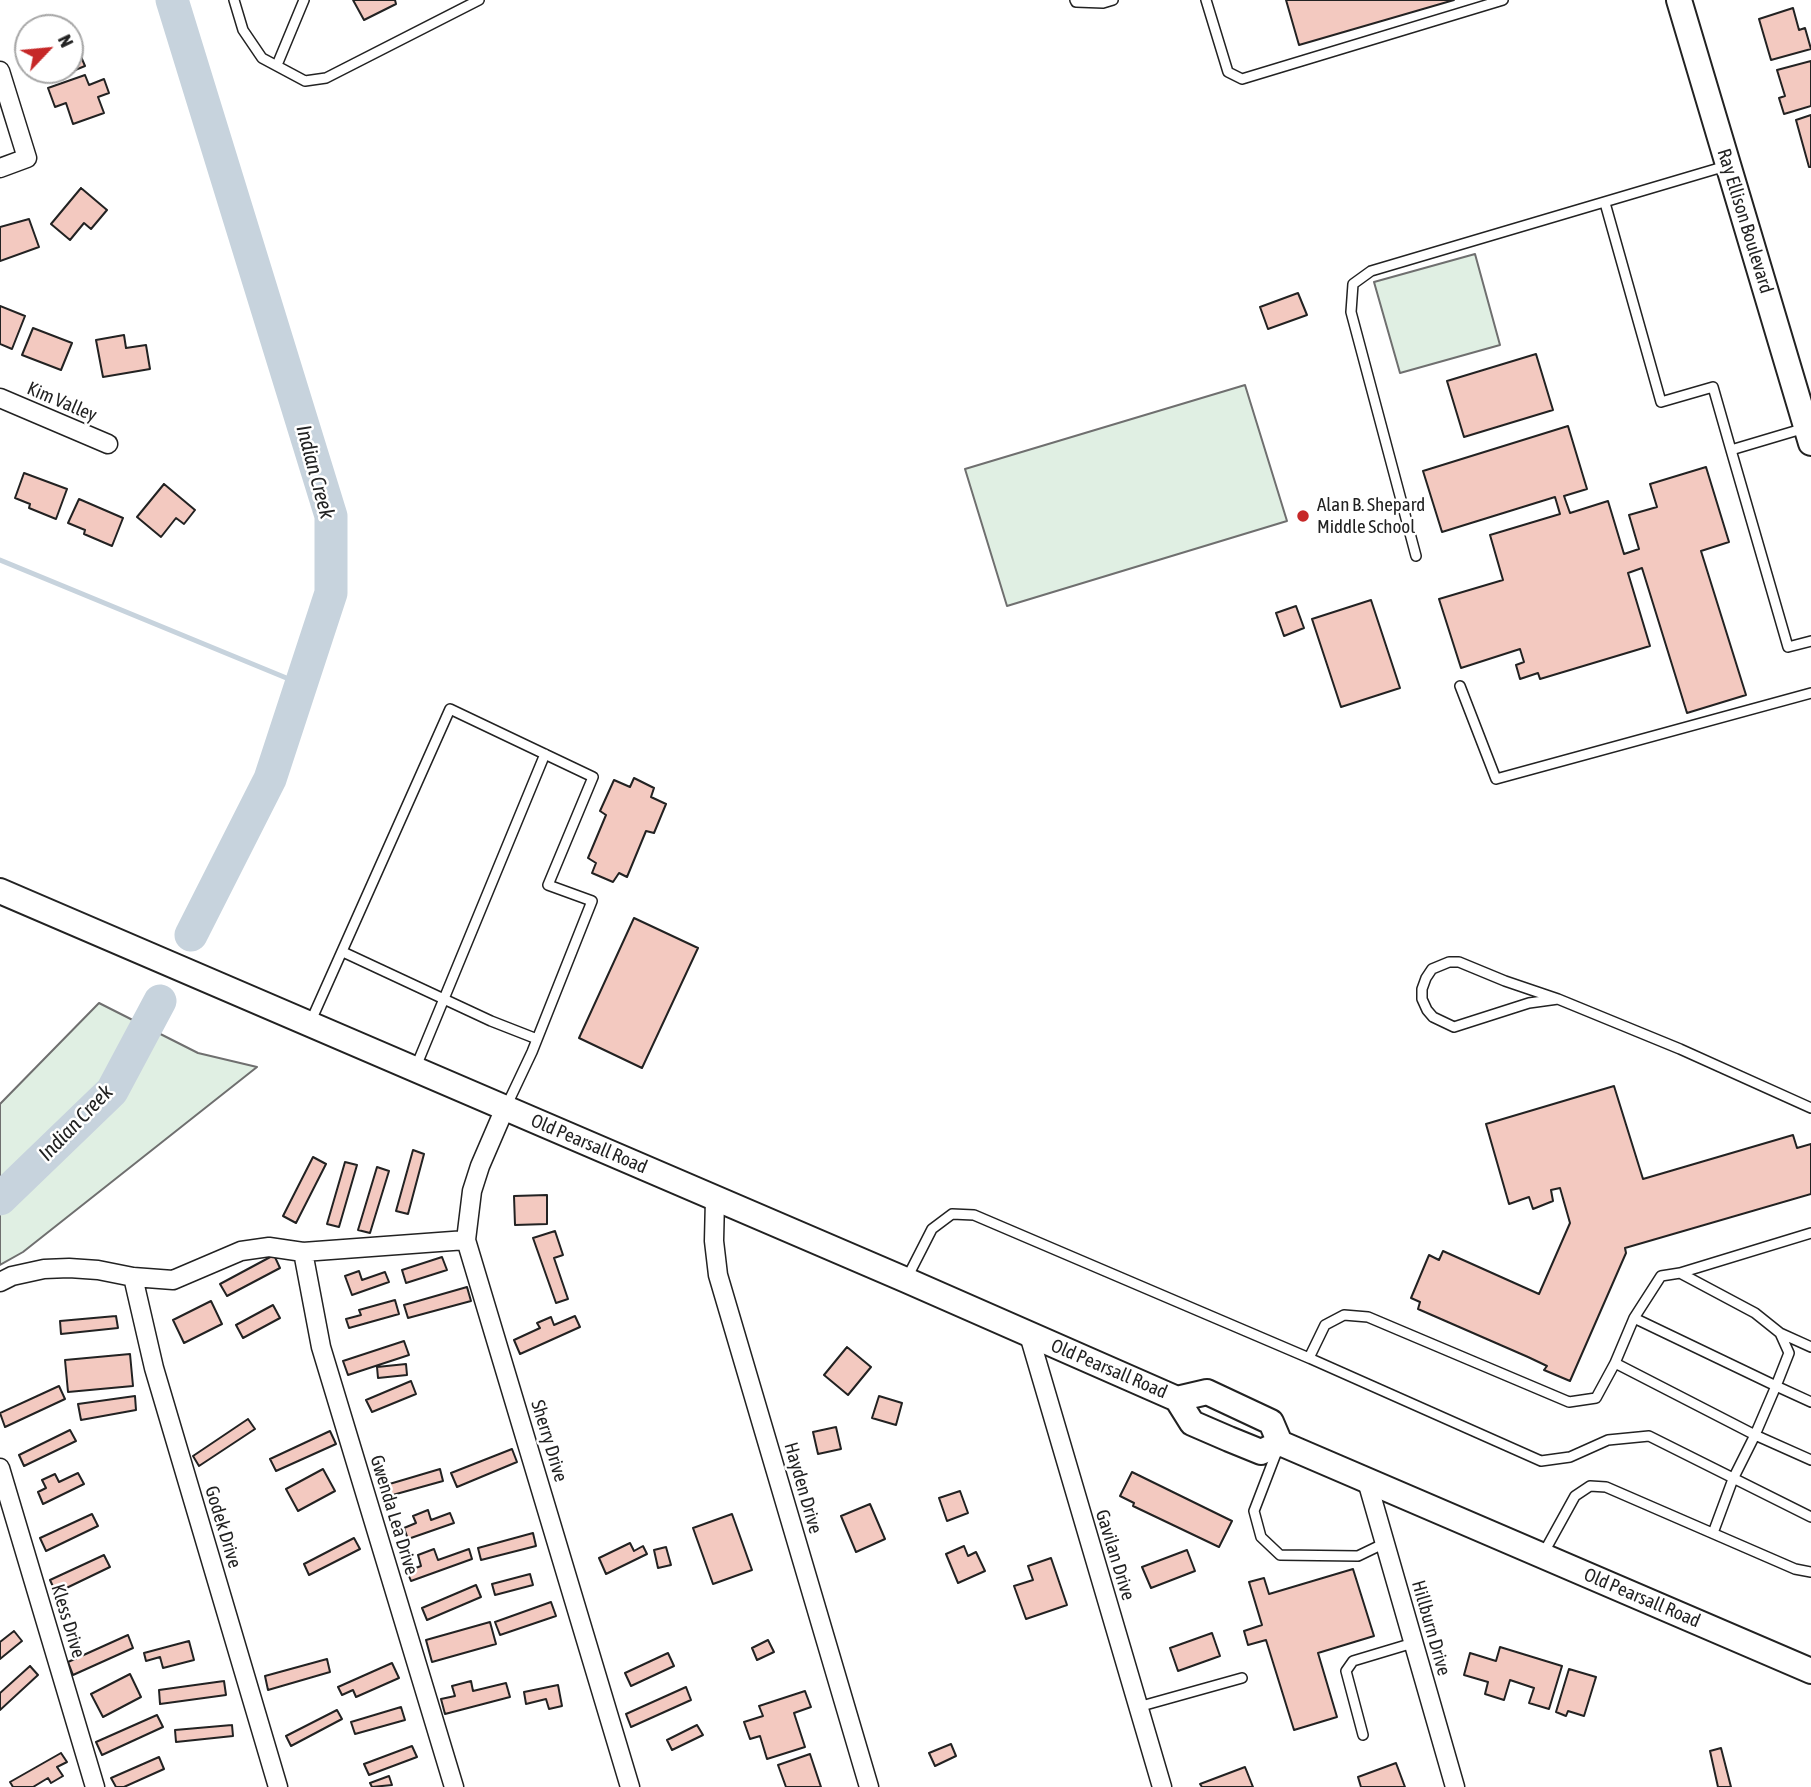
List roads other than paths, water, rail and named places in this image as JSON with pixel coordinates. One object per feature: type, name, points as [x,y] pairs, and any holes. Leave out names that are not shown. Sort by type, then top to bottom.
[{"type":"main road","name":"Ray Ellison Boulevard","points":[[1679,0],[1809,435]]},
{"type":"main road","name":"Old Pearsall Road","points":[[0,891],[906,1279],[1177,1399],[1192,1423],[1261,1452],[1280,1443]]},
{"type":"main road","name":"Old Pearsall Road","points":[[1177,1399],[1207,1392],[1270,1422],[1280,1443],[1811,1671]]},
{"type":"street","points":[[0,71],[27,158],[0,168]]},
{"type":"street","name":"Kim Valley","points":[[0,398],[108,444]]},
{"type":"street","name":"Sherry Drive","points":[[505,1108],[472,1191],[466,1240],[630,1787]]},
{"type":"street","name":"Hayden Drive","points":[[715,1199],[714,1241],[718,1275],[869,1787]]},
{"type":"street","points":[[0,1282],[12,1276],[44,1269],[69,1268],[98,1270],[133,1278],[173,1280],[241,1251],[269,1247],[303,1252],[466,1240]]},
{"type":"street","name":"Gwenda Lea Drive","points":[[303,1252],[321,1347],[454,1787]]},
{"type":"street","name":"Godek Drive","points":[[133,1278],[154,1368],[278,1787]]},
{"type":"street","name":"Gavilan Drive","points":[[1029,1335],[1162,1787]]},
{"type":"street","name":"Kless Drive","points":[[0,1468],[95,1787]]},
{"type":"street","name":"Hillburn Drive","points":[[1367,1481],[1455,1787]]},
{"type":"lane","points":[[234,0],[243,30],[261,58],[305,81],[326,78],[479,0]]},
{"type":"lane","points":[[277,65],[304,0]]},
{"type":"lane","points":[[1075,0],[1103,3],[1113,0]]},
{"type":"lane","points":[[1206,0],[1228,72],[1242,79],[1503,0]]},
{"type":"lane","points":[[1416,556],[1351,312],[1353,284],[1371,271],[1728,166]]},
{"type":"lane","points":[[1605,203],[1661,402],[1713,387],[1788,647],[1811,641]]},
{"type":"lane","points":[[1731,450],[1809,435]]},
{"type":"lane","points":[[1460,687],[1496,779],[1811,693]]},
{"type":"lane","points":[[309,1025],[450,709],[593,777],[548,885],[592,901],[537,1039],[505,1108]]},
{"type":"lane","points":[[414,1070],[545,754]]},
{"type":"lane","points":[[343,952],[537,1039]]},
{"type":"lane","points":[[1558,999],[1529,1003],[1454,1027],[1433,1017],[1427,1010],[1422,999],[1422,989],[1432,969],[1449,962],[1459,962],[1558,999],[1679,1049],[1811,1108]]},
{"type":"lane","points":[[906,1279],[932,1229],[952,1214],[974,1214],[1541,1461],[1570,1457],[1608,1440],[1649,1436],[1811,1517]]},
{"type":"lane","points":[[1309,1358],[1325,1325],[1344,1315],[1368,1317],[1569,1402],[1596,1398],[1615,1363],[1634,1318],[1661,1276],[1680,1273],[1811,1233]]},
{"type":"lane","points":[[1680,1273],[1755,1313],[1780,1333],[1811,1347]]},
{"type":"lane","points":[[1634,1318],[1811,1402]]},
{"type":"lane","points":[[1713,1533],[1733,1479],[1755,1435],[1788,1353],[1780,1333]]},
{"type":"lane","points":[[1615,1363],[1755,1435],[1811,1460]]},
{"type":"lane","points":[[1280,1443],[1254,1511],[1261,1537],[1280,1555],[1358,1556],[1385,1543]]},
{"type":"lane","points":[[1543,1555],[1575,1496],[1590,1486],[1606,1487],[1795,1569],[1811,1572]]},
{"type":"lane","points":[[1363,1734],[1346,1671],[1353,1661],[1413,1643]]},
{"type":"lane","points":[[1138,1707],[1242,1678]]},
{"type":"waterway","name":"Indian Creek","points":[[172,0],[331,516],[331,593],[270,779],[191,935]]},
{"type":"waterway","points":[[0,560],[301,684]]},
{"type":"waterway","name":"Indian Creek","points":[[0,1199],[112,1091],[160,1001]]},
{"type":"place","name":"Alan B. Shepard Middle School","points":[[1303,516]]}]
